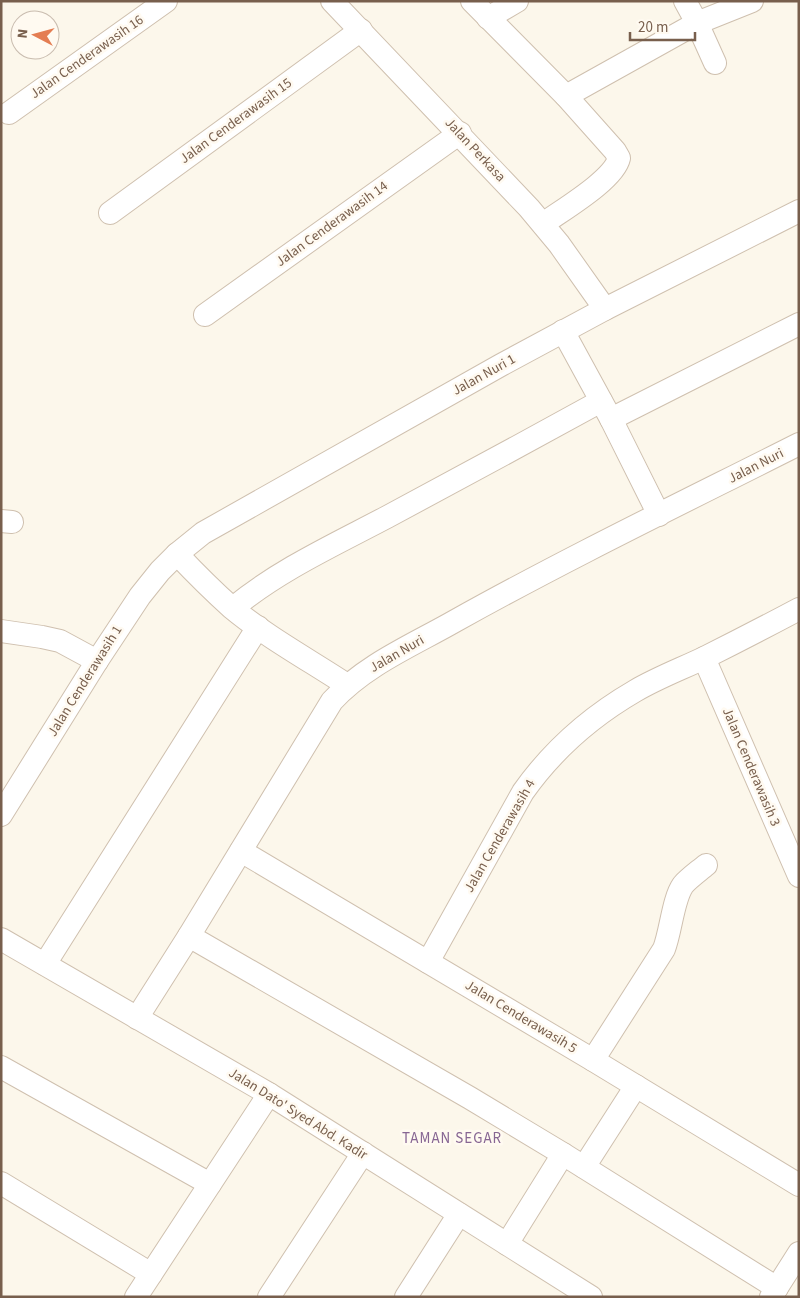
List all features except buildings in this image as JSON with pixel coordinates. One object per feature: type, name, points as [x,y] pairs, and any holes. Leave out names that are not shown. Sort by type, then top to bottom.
[{"type":"street","name":"Jalan Cenderawasih 16","points":[[9,113],[166,1]]},
{"type":"street","name":"Jalan Perkasa","points":[[332,1],[530,208],[559,244],[605,309]]},
{"type":"street","points":[[472,1],[566,96],[618,158],[617,164],[611,173],[543,224]]},
{"type":"street","points":[[488,18],[517,1]]},
{"type":"street","points":[[685,1],[715,63]]},
{"type":"street","points":[[566,96],[697,24],[752,1]]},
{"type":"street","name":"Jalan Cenderawasih 15","points":[[110,213],[361,30]]},
{"type":"street","name":"Jalan Cenderawasih 14","points":[[205,315],[460,133]]},
{"type":"street","name":"Jalan Nuri 1","points":[[177,554],[203,533],[563,331],[799,211]]},
{"type":"street","points":[[233,608],[255,590],[294,566],[500,457],[799,324]]},
{"type":"street","points":[[563,331],[606,410],[659,515]]},
{"type":"street","name":"Jalan Nuri","points":[[137,1018],[241,852],[332,700],[347,685],[372,668],[499,597],[799,444]]},
{"type":"street","points":[[177,554],[200,579],[258,628],[347,685]]},
{"type":"street","name":"Jalan Cenderawasih 1","points":[[1,815],[140,596],[160,571],[177,554]]},
{"type":"street","name":"Jalan Cenderawasih 4","points":[[428,962],[523,792],[536,774],[582,729],[636,690],[704,658],[799,609]]},
{"type":"street","points":[[45,964],[258,628]]},
{"type":"street","points":[[1,632],[60,641],[97,661]]},
{"type":"street","name":"Jalan Cenderawasih 3","points":[[704,658],[799,876]]},
{"type":"street","name":"Jalan Cenderawasih 5","points":[[241,852],[593,1060],[799,1185]]},
{"type":"street","points":[[593,1060],[664,948],[679,893],[683,885],[706,865]]},
{"type":"street","points":[[189,936],[470,1098],[563,1154],[774,1292],[799,1252]]},
{"type":"street","name":"Jalan Dato' Syed Abd. Kadir","points":[[1,939],[269,1094],[591,1297]]},
{"type":"street","points":[[1,1067],[210,1184]]},
{"type":"street","points":[[584,1167],[636,1086]]},
{"type":"street","points":[[136,1297],[269,1094]]},
{"type":"street","points":[[269,1297],[363,1153]]},
{"type":"street","points":[[507,1244],[563,1154]]},
{"type":"street","points":[[1,1183],[151,1274]]},
{"type":"street","points":[[406,1297],[459,1214]]},
{"type":"district","name":"TAMAN SEGAR","points":[[452,1138]]}]
